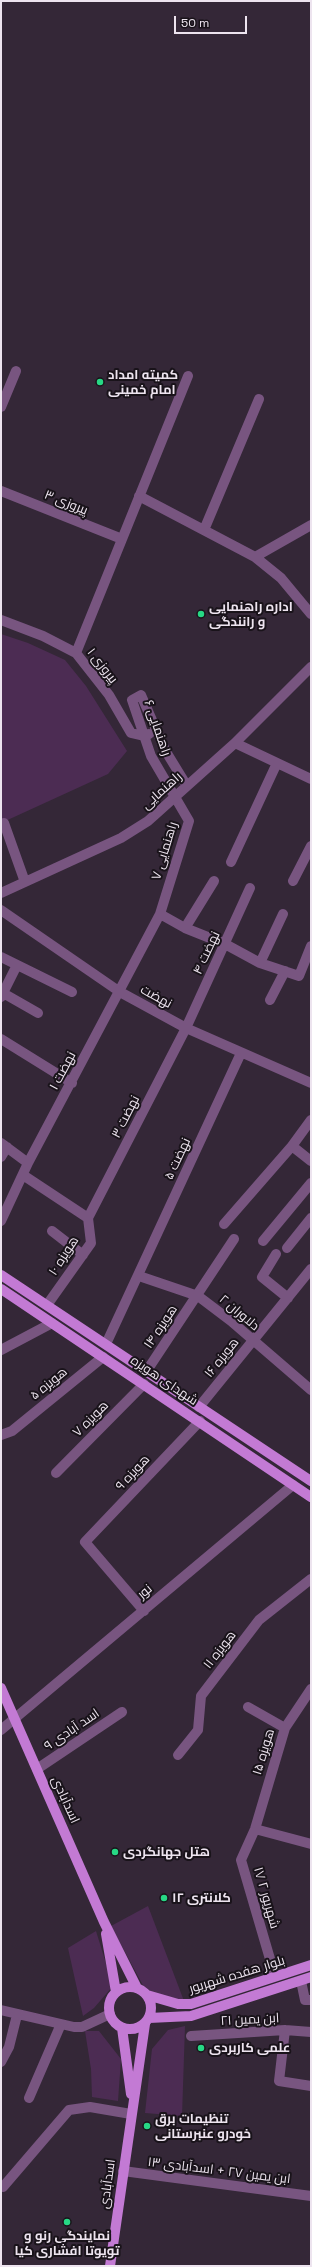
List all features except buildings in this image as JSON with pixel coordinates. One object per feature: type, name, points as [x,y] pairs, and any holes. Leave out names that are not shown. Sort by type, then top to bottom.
[{"type":"main road","name":"شهدای هویزه","points":[[1,1275],[199,1407],[310,1478]]},
{"type":"main road","name":"شهدای هویزه","points":[[1,1289],[200,1421],[311,1497]]},
{"type":"main road","name":"اسدآبادی","points":[[1,1688],[104,1922],[136,1986]]},
{"type":"main road","name":"اسدآبادی","points":[[104,1922],[116,1992]]},
{"type":"main road","name":"بلوار هفده شهریور","points":[[147,1995],[178,2004],[190,2004],[311,1965]]},
{"type":"main road","name":"بلوار هفده شهریور","points":[[147,2021],[191,2016],[311,1978]]},
{"type":"main road","points":[[136,1986],[147,1995],[152,2006],[147,2021],[134,2029],[122,2028],[112,2020],[110,2014],[110,2000],[116,1992],[124,1987],[136,1986]]},
{"type":"main road","name":"اسدآبادی","points":[[110,2266],[132,2110],[147,2021]]},
{"type":"main road","name":"اسدآبادی","points":[[122,2028],[132,2110]]},
{"type":"street","points":[[1,407],[16,371]]},
{"type":"street","points":[[76,653],[188,376]]},
{"type":"street","points":[[204,530],[259,399]]},
{"type":"street","name":"پیروزی ۳","points":[[1,491],[122,539]]},
{"type":"street","points":[[139,496],[255,557],[281,578],[311,614]]},
{"type":"street","points":[[255,557],[311,526]]},
{"type":"street","name":"پیروزی ۱","points":[[1,620],[43,636],[76,653],[108,695],[131,733],[144,736]]},
{"type":"street","name":"راهنمایی","points":[[1,893],[121,838],[148,821],[235,743],[310,669]]},
{"type":"street","name":"راهنمایی ۶","points":[[174,798],[151,756],[132,700],[140,695],[165,750],[188,786]]},
{"type":"street","points":[[144,736],[157,731]]},
{"type":"street","points":[[235,743],[311,779]]},
{"type":"street","points":[[231,862],[277,763]]},
{"type":"street","name":"راهنمایی ۷","points":[[160,914],[189,821],[174,798]]},
{"type":"street","points":[[4,823],[25,882]]},
{"type":"street","points":[[293,881],[311,846]]},
{"type":"street","points":[[185,928],[214,881]]},
{"type":"street","name":"نهضت ۴","points":[[186,1028],[226,944],[250,888]]},
{"type":"street","name":"نهضت","points":[[1,910],[120,992],[186,1028],[311,1083]]},
{"type":"street","points":[[160,914],[185,928],[226,944],[260,963],[299,976],[311,946]]},
{"type":"street","name":"نهضت ۱","points":[[1,1220],[28,1163],[72,1083],[160,914]]},
{"type":"street","points":[[260,963],[283,914]]},
{"type":"street","points":[[1,956],[72,992]]},
{"type":"street","points":[[17,965],[2,995],[38,1012]]},
{"type":"street","points":[[270,1000],[285,971]]},
{"type":"street","name":"نهضت ۳","points":[[88,1218],[186,1028]]},
{"type":"street","points":[[1,1040],[72,1083]]},
{"type":"street","name":"نهضت ۵","points":[[106,1344],[241,1053]]},
{"type":"street","points":[[224,1224],[292,1146],[311,1120]]},
{"type":"street","points":[[1,1157],[4,1145],[28,1163]]},
{"type":"street","points":[[292,1146],[311,1161]]},
{"type":"street","points":[[23,1175],[88,1218]]},
{"type":"street","points":[[263,1241],[311,1183]]},
{"type":"street","name":"هویزه ۱۰","points":[[47,1305],[91,1243],[88,1218]]},
{"type":"street","points":[[287,1248],[311,1218]]},
{"type":"street","points":[[52,1231],[83,1255]]},
{"type":"street","name":"هویزه ۱۴","points":[[146,1372],[198,1296],[234,1239]]},
{"type":"street","points":[[276,1254],[262,1277],[288,1298]]},
{"type":"street","name":"هویزه ۱۶","points":[[199,1407],[311,1269]]},
{"type":"street","name":"دلاوران ۲","points":[[138,1276],[198,1296],[231,1321],[252,1341],[311,1390]]},
{"type":"street","points":[[1,1350],[52,1324]]},
{"type":"street","name":"هویزه ۵","points":[[1,1435],[12,1431],[103,1357]]},
{"type":"street","name":"هویزه ۷","points":[[56,1473],[144,1384]]},
{"type":"street","name":"هویزه ۹","points":[[144,1611],[85,1542],[200,1421]]},
{"type":"street","name":"نور","points":[[1,1730],[293,1485]]},
{"type":"street","name":"هویزه ۱۱","points":[[178,1755],[198,1730],[201,1696],[259,1620],[311,1579]]},
{"type":"street","name":"هویزه ۱۵","points":[[255,1829],[285,1728],[311,1689]]},
{"type":"street","points":[[248,1707],[285,1728]]},
{"type":"street","name":"اسد آبادی ۹","points":[[37,1769],[122,1712]]},
{"type":"street","points":[[255,1829],[311,1844]]},
{"type":"street","name":"۱۷ شهریور ۲","points":[[255,1829],[241,1860],[275,1976]]},
{"type":"street","points":[[301,1981],[305,2000],[311,2000]]},
{"type":"street","points":[[1,2010],[17,2015],[82,2027],[110,2014]]},
{"type":"street","points":[[1,2062],[9,2047],[17,2015]]},
{"type":"street","points":[[29,2098],[61,2024]]},
{"type":"street","points":[[285,2030],[279,2081],[311,2086]]},
{"type":"street","name":"ابن یمین ۲۱","points":[[191,2036],[285,2030],[311,2032]]},
{"type":"street","points":[[3,2187],[69,2110],[90,2106],[132,2110]]},
{"type":"street","name":"ابن یمین ۲۷ + اسدآبادی ۱۳","points":[[123,2171],[311,2196]]},
{"type":"shaded area","points":[[1,634],[28,643],[65,660],[86,686],[127,751],[108,774],[1,823]]},
{"type":"shaded area","points":[[148,1906],[184,2001],[146,1991],[111,1926]]},
{"type":"shaded area","points":[[96,1931],[113,1986],[94,2008],[83,2016],[68,1948]]},
{"type":"shaded area","points":[[185,2026],[182,2116],[145,2113],[152,2049],[168,2030]]},
{"type":"shaded area","points":[[85,2031],[99,2031],[121,2059],[118,2101],[92,2097],[91,2069]]},
{"type":"place","name":"کمیته امداد امام خمینی","points":[[100,382]]},
{"type":"place","name":"اداره راهنمایی و رانندگی","points":[[201,614]]},
{"type":"place","name":"هتل جهانگردی","points":[[115,1852]]},
{"type":"place","name":"کلانتری ۱۲","points":[[164,1898]]},
{"type":"place","name":"علمی کاربردی","points":[[201,2048]]},
{"type":"place","name":"تنظیمات برق خودرو عنبرستانی","points":[[147,2126]]},
{"type":"place","name":"نمایندگی رنو و تویوتا افشاری کیا","points":[[67,2222]]}]
